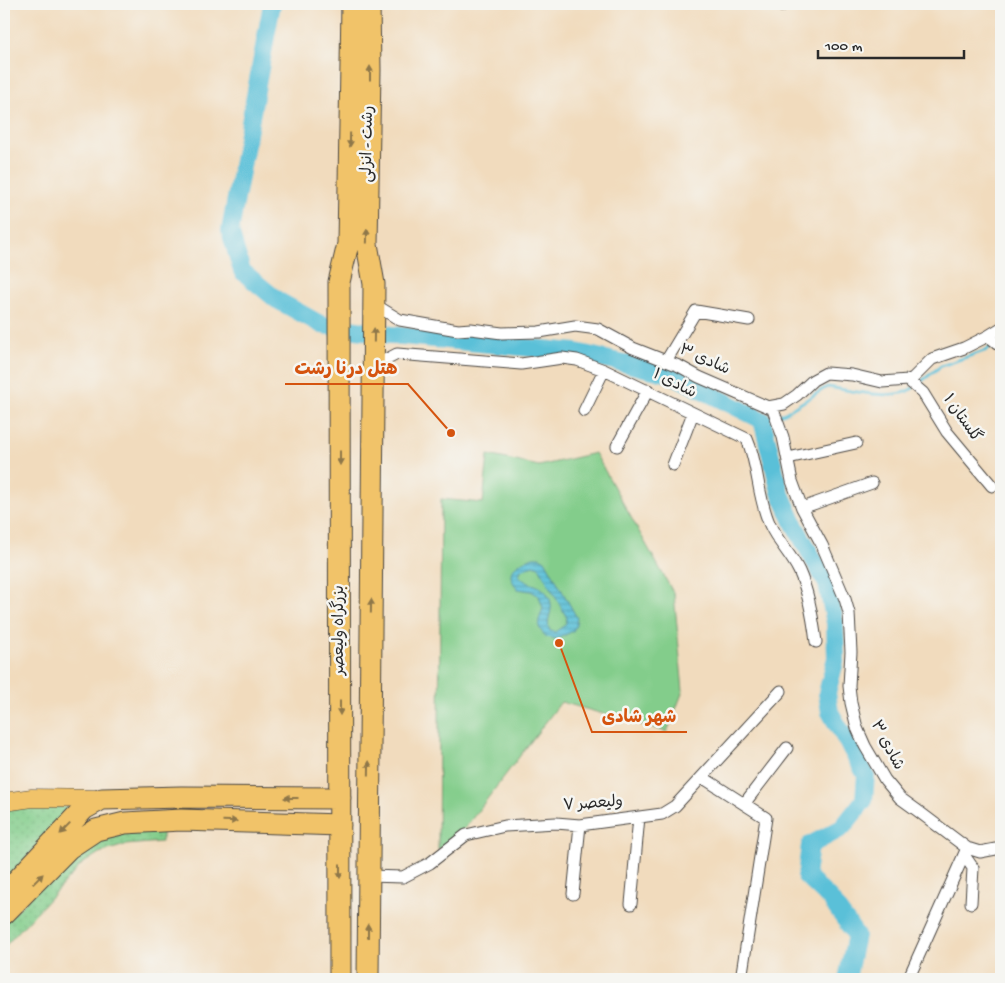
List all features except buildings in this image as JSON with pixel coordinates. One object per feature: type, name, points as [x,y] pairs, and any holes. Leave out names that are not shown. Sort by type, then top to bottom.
[{"type":"highway","name":"بزرگراه ولیعصر","points":[[340,979],[339,282],[348,244],[352,4]]},
{"type":"highway","name":"رشت - انزلی","points":[[369,4],[370,70],[367,244],[374,284]]},
{"type":"highway","name":"بزرگراه ولیعصر","points":[[368,979],[374,284]]},
{"type":"highway","points":[[340,426],[373,425]]},
{"type":"highway","points":[[138,798],[138,822]]},
{"type":"highway","points":[[199,798],[200,820]]},
{"type":"highway","points":[[4,894],[84,809],[102,799],[340,798]]},
{"type":"highway","points":[[4,914],[69,848],[96,830],[138,822],[200,820],[340,825]]},
{"type":"main road","points":[[4,802],[32,798],[102,799]]},
{"type":"street","name":"شادی ۳","points":[[374,308],[382,308],[400,320],[458,330],[472,329],[502,333],[539,332],[575,326],[598,329],[633,348],[768,407],[772,407],[783,437],[792,481],[802,508],[822,545],[849,613],[851,642],[849,686],[857,728],[885,780],[900,798],[966,851]]},
{"type":"street","points":[[666,361],[696,312],[749,320]]},
{"type":"street","points":[[772,407],[784,404],[797,395],[812,380],[826,373],[852,375],[882,382],[908,380],[913,378],[932,359],[994,340],[1001,328]]},
{"type":"street","name":"شادی ۱","points":[[374,363],[396,354],[520,364],[562,358],[577,360],[648,390],[747,439],[754,455],[763,502],[770,525],[798,570],[812,612],[816,642]]},
{"type":"street","points":[[584,411],[604,370]]},
{"type":"street","name":"گلستان ۱","points":[[908,380],[923,393],[947,432],[992,486]]},
{"type":"street","points":[[617,446],[648,390]]},
{"type":"street","points":[[672,465],[693,413]]},
{"type":"street","points":[[788,458],[856,443]]},
{"type":"street","points":[[802,508],[872,483]]},
{"type":"street","name":"ولیعصر ۷","points":[[368,876],[403,877],[430,863],[466,835],[505,826],[556,823],[580,825],[662,814],[674,806],[781,691]]},
{"type":"street","points":[[744,804],[787,748]]},
{"type":"street","points":[[702,777],[766,818],[741,979]]},
{"type":"street","points":[[632,904],[639,818]]},
{"type":"street","points":[[573,894],[580,825]]},
{"type":"street","points":[[966,851],[980,852],[1001,848]]},
{"type":"street","points":[[966,851],[973,868],[971,903]]},
{"type":"street","points":[[910,975],[966,851]]},
{"type":"green space","points":[[595,453],[674,594],[683,691],[667,732],[561,702],[465,828],[438,850],[441,499],[483,503],[488,455],[539,466]]},
{"type":"green space","points":[[34,806],[72,807],[4,882],[4,810]]},
{"type":"green space","points":[[162,825],[162,842],[125,845],[99,853],[82,864],[4,947],[4,924],[73,852],[95,839]]},
{"type":"water","points":[[533,557],[540,557],[545,560],[577,618],[573,631],[557,639],[546,637],[539,626],[543,608],[539,596],[531,591],[518,589],[511,577],[513,569]],"holes":[[[533,565],[539,567],[567,618],[565,625],[555,632],[550,631],[548,622],[551,602],[546,592],[522,579],[519,575],[521,570]]]},
{"type":"waterway","points":[[272,4],[230,231],[242,271],[277,300],[322,325],[391,335],[576,352],[670,374],[762,420],[780,492],[795,526],[827,584],[835,623],[836,658],[827,693],[830,712],[866,775],[864,800],[842,828],[810,845],[806,876],[830,899],[856,935],[847,979]]},
{"type":"waterway","points":[[918,384],[941,366],[987,350],[993,344]]},
{"type":"waterway","points":[[762,420],[785,413],[827,387],[884,395],[905,392],[913,388]]},
{"type":"place","name":"هتل درنا رشت","points":[[451,433]]},
{"type":"place","name":"شهر شادی","points":[[559,643]]}]
